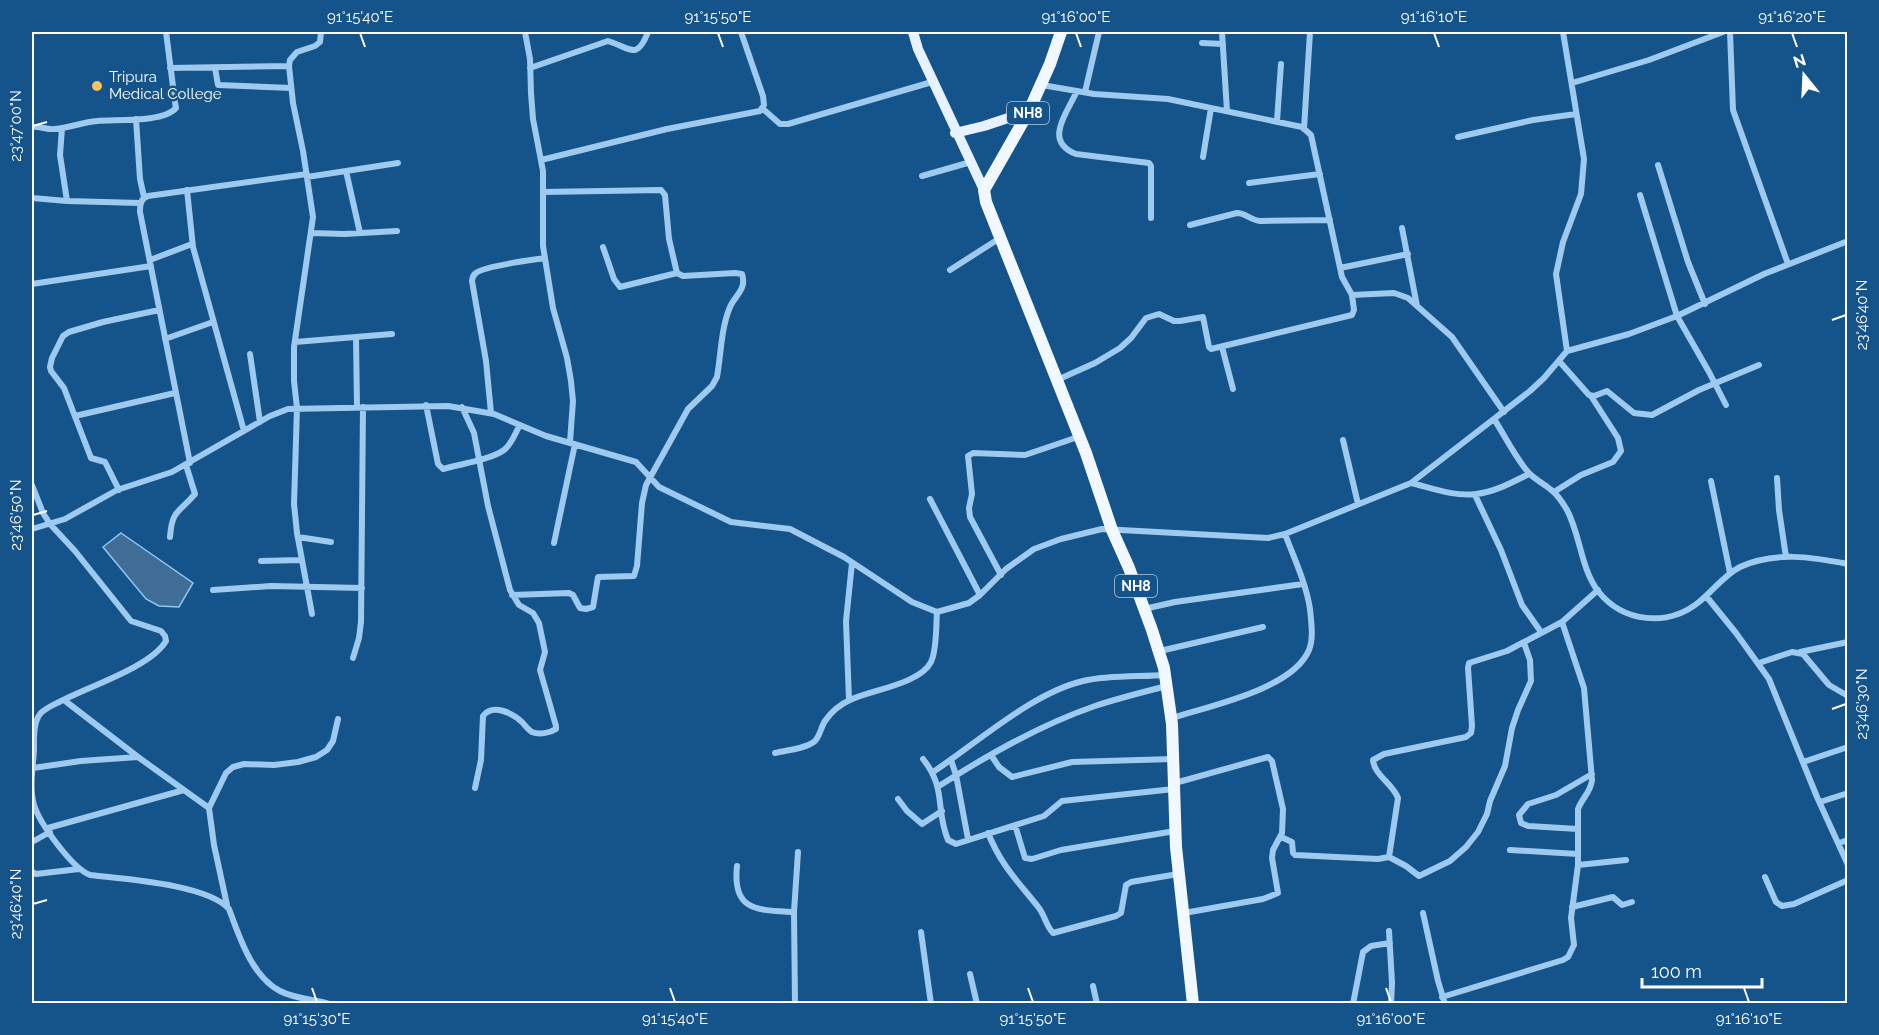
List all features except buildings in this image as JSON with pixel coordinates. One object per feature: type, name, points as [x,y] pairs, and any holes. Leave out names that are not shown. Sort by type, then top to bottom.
[{"type":"highway","name":"NH8","points":[[1061,32],[1042,85],[984,190],[986,202],[1057,380],[1100,491],[1112,530],[1160,651],[1172,718],[1178,874],[1193,1004]]},
{"type":"main road","points":[[913,32],[932,82],[984,190]]},
{"type":"main road","points":[[955,133],[1029,111]]},
{"type":"street","points":[[32,127],[53,129],[99,120],[136,119],[169,114],[176,108],[166,32]]},
{"type":"street","points":[[312,614],[301,560],[294,504],[297,408],[294,381],[295,342],[311,233],[312,211],[289,66],[290,60],[297,52],[321,42],[321,32]]},
{"type":"street","points":[[525,32],[533,119],[541,160],[543,246],[554,308],[571,381],[573,401],[573,443],[554,543]]},
{"type":"street","points":[[530,68],[608,41],[630,50],[638,49],[643,45],[648,32]]},
{"type":"street","points":[[741,32],[763,96],[763,109],[780,124],[788,124],[932,82]]},
{"type":"street","points":[[1085,92],[1099,32]]},
{"type":"street","points":[[1222,32],[1227,111]]},
{"type":"street","points":[[1304,129],[1310,32]]},
{"type":"street","points":[[1563,32],[1584,159],[1581,194],[1563,242],[1556,274],[1567,351]]},
{"type":"street","points":[[1572,82],[1649,60],[1723,32]]},
{"type":"street","points":[[1730,32],[1733,110],[1788,264]]},
{"type":"street","points":[[1202,44],[1223,44]]},
{"type":"street","points":[[1277,120],[1281,63]]},
{"type":"street","points":[[170,68],[289,66]]},
{"type":"street","points":[[215,68],[218,85],[291,88]]},
{"type":"street","points":[[1042,85],[1085,92],[1168,99],[1277,120],[1304,129],[1311,135],[1340,268],[1352,295],[1354,310],[1352,315],[1211,349],[1203,317],[1174,321],[1159,314],[1153,315],[1146,318],[1131,338],[1108,356],[1057,380]]},
{"type":"street","points":[[1077,91],[1059,128],[1058,136],[1062,145],[1076,154],[1149,163],[1151,218]]},
{"type":"street","points":[[1203,157],[1211,108]]},
{"type":"street","points":[[541,160],[667,129],[754,114],[763,109]]},
{"type":"street","points":[[1458,137],[1533,120],[1576,114]]},
{"type":"street","points":[[136,119],[142,200],[140,212],[195,494],[175,515],[170,537]]},
{"type":"street","points":[[62,128],[60,155],[67,201]]},
{"type":"street","points":[[922,176],[971,162]]},
{"type":"street","points":[[32,198],[67,201],[142,200],[187,190],[398,164]]},
{"type":"street","points":[[1658,165],[1688,262],[1705,304]]},
{"type":"street","points":[[346,171],[360,233]]},
{"type":"street","points":[[1249,183],[1320,174]]},
{"type":"street","points":[[187,190],[192,244],[244,430]]},
{"type":"street","points":[[543,192],[661,190],[665,195],[669,239],[677,273]]},
{"type":"street","points":[[1640,195],[1677,316],[1726,405]]},
{"type":"street","points":[[1190,225],[1237,213],[1242,213],[1251,220],[1260,221],[1330,220]]},
{"type":"street","points":[[1402,228],[1417,306]]},
{"type":"street","points":[[311,233],[397,231]]},
{"type":"street","points":[[950,270],[1000,238]]},
{"type":"street","points":[[32,529],[65,519],[119,490],[172,472],[244,430],[282,411],[297,408],[426,405],[462,407],[490,413],[546,436],[636,462],[654,482],[666,491],[704,507],[731,522],[790,529],[819,543],[912,602],[937,612],[969,603],[981,595],[1022,557],[1047,544],[1093,531],[1268,538],[1286,534],[1411,483],[1504,412],[1544,378],[1567,351],[1629,334],[1677,316],[1764,274],[1848,241]]},
{"type":"street","points":[[32,284],[151,263],[192,244]]},
{"type":"street","points":[[512,596],[570,593],[580,608],[586,609],[593,607],[596,601],[598,577],[634,576],[646,485],[688,409],[712,386],[717,377],[730,306],[742,291],[745,281],[742,274],[735,273],[683,276],[677,273],[620,287],[614,279],[603,247]]},
{"type":"street","points":[[1340,268],[1408,254]]},
{"type":"street","points":[[490,413],[486,361],[472,281],[473,275],[478,271],[545,258]]},
{"type":"street","points":[[1352,295],[1394,293],[1403,295],[1452,337],[1504,412]]},
{"type":"street","points":[[119,490],[105,462],[91,458],[64,388],[50,367],[63,336],[103,322],[159,310]]},
{"type":"street","points":[[165,339],[213,322]]},
{"type":"street","points":[[295,342],[392,334]]},
{"type":"street","points":[[353,658],[359,638],[362,588],[360,407],[356,337]]},
{"type":"street","points":[[1222,347],[1233,389]]},
{"type":"street","points":[[250,354],[260,422]]},
{"type":"street","points":[[1554,492],[1581,475],[1613,462],[1621,451],[1618,438],[1591,396],[1558,361]]},
{"type":"street","points":[[1591,396],[1607,391],[1634,413],[1652,414],[1699,390],[1759,365]]},
{"type":"street","points":[[75,416],[175,393]]},
{"type":"street","points":[[426,405],[439,467],[443,469],[479,460],[504,450],[510,444],[520,425]]},
{"type":"street","points":[[462,407],[474,433],[500,553],[512,596],[519,606],[527,608],[537,617],[545,652],[540,670],[556,726],[556,729],[551,732],[531,732],[508,712],[490,710],[486,712],[483,716],[481,760],[475,788]]},
{"type":"street","points":[[1494,419],[1529,474],[1554,492],[1569,515],[1588,571],[1598,590],[1614,605],[1628,613],[1646,619],[1661,619],[1684,612],[1706,596],[1730,573],[1754,562],[1786,557],[1814,557],[1848,564]]},
{"type":"street","points":[[1001,575],[970,517],[972,494],[968,456],[973,453],[1025,455],[1078,437]]},
{"type":"street","points":[[1342,440],[1358,504]]},
{"type":"street","points":[[1411,483],[1475,495],[1529,474]]},
{"type":"street","points":[[1777,478],[1786,557]]},
{"type":"street","points":[[1711,481],[1730,573]]},
{"type":"street","points":[[32,485],[50,524],[75,551],[131,621],[161,631],[166,642],[154,654],[132,668],[40,714],[37,722],[33,768],[34,804],[49,830],[79,869],[90,875],[172,885],[197,892],[227,906]]},
{"type":"street","points":[[1475,495],[1501,550],[1522,605],[1541,632]]},
{"type":"street","points":[[930,499],[981,595]]},
{"type":"street","points":[[1172,718],[1277,682],[1303,661],[1310,648],[1310,609],[1286,534]]},
{"type":"street","points":[[298,537],[331,542]]},
{"type":"street","points":[[261,561],[301,560]]},
{"type":"street","points":[[849,700],[846,621],[852,563]]},
{"type":"street","points":[[1144,609],[1175,602],[1303,584]]},
{"type":"street","points":[[213,590],[262,586],[362,588]]},
{"type":"street","points":[[1389,857],[1398,798],[1377,771],[1373,760],[1384,754],[1466,737],[1471,733],[1472,726],[1469,663],[1507,651],[1562,622],[1598,590]]},
{"type":"street","points":[[1706,596],[1769,679],[1848,865]]},
{"type":"street","points":[[776,753],[810,744],[816,740],[825,720],[849,700],[910,679],[924,670],[931,663],[933,655],[937,612]]},
{"type":"street","points":[[1423,914],[1444,1000],[1563,960],[1568,957],[1574,945],[1572,907],[1578,866],[1578,809],[1592,786],[1592,774],[1584,688],[1562,622]]},
{"type":"street","points":[[1160,651],[1263,627]]},
{"type":"street","points":[[1759,663],[1792,652],[1848,642]]},
{"type":"street","points":[[1281,837],[1293,842],[1292,850],[1295,855],[1378,859],[1389,857],[1419,876],[1450,861],[1478,832],[1505,766],[1512,728],[1531,681],[1530,660],[1524,643]]},
{"type":"street","points":[[1800,652],[1806,656],[1829,685],[1848,696]]},
{"type":"street","points":[[933,772],[1014,715],[1062,687],[1084,680],[1167,681]]},
{"type":"street","points":[[939,786],[1048,725],[1167,681]]},
{"type":"street","points":[[64,700],[138,758],[209,808]]},
{"type":"street","points":[[330,1004],[280,991],[265,980],[254,965],[227,906],[209,808],[226,773],[233,766],[274,765],[298,762],[316,756],[327,750],[333,741],[338,719]]},
{"type":"street","points":[[1803,762],[1848,747]]},
{"type":"street","points":[[991,755],[999,767],[1012,777],[1072,762],[1173,759]]},
{"type":"street","points":[[33,768],[81,761],[138,758]]},
{"type":"street","points":[[923,759],[933,772],[939,786],[944,831],[948,840],[956,844],[1044,816],[1062,801],[1174,786],[1249,762],[1271,758],[1282,802],[1281,837],[1273,850],[1272,858],[1278,893],[1184,914]]},
{"type":"street","points":[[951,760],[968,839]]},
{"type":"street","points":[[1578,829],[1528,826],[1521,823],[1519,814],[1528,804],[1556,795],[1592,774]]},
{"type":"street","points":[[32,842],[49,830],[184,790]]},
{"type":"street","points":[[1821,802],[1848,793]]},
{"type":"street","points":[[898,799],[922,824],[942,812]]},
{"type":"street","points":[[1015,825],[1025,858],[1032,859],[1061,850],[1175,831]]},
{"type":"street","points":[[988,833],[1003,865],[1040,909],[1053,933],[1116,916],[1122,909],[1126,885],[1131,882],[1178,874]]},
{"type":"street","points":[[1839,843],[1848,840]]},
{"type":"street","points":[[1510,850],[1578,854]]},
{"type":"street","points":[[795,1004],[794,912],[798,852]]},
{"type":"street","points":[[1578,866],[1626,860]]},
{"type":"street","points":[[737,866],[735,883],[745,903],[760,910],[794,912]]},
{"type":"street","points":[[32,872],[36,874],[79,869]]},
{"type":"street","points":[[1765,877],[1776,902],[1786,907],[1848,880]]},
{"type":"street","points":[[1572,907],[1613,897],[1622,905],[1632,903]]},
{"type":"street","points":[[921,932],[931,1004]]},
{"type":"street","points":[[1389,932],[1391,1004]]},
{"type":"street","points":[[1353,1004],[1363,952],[1371,946],[1390,943]]},
{"type":"street","points":[[970,974],[977,1004]]},
{"type":"street","points":[[1093,986],[1097,1004]]},
{"type":"water","points":[[121,533],[193,583],[179,607],[159,606],[146,599],[103,547]]},
{"type":"place","name":"Tripura Medical College","points":[[97,86]]}]
